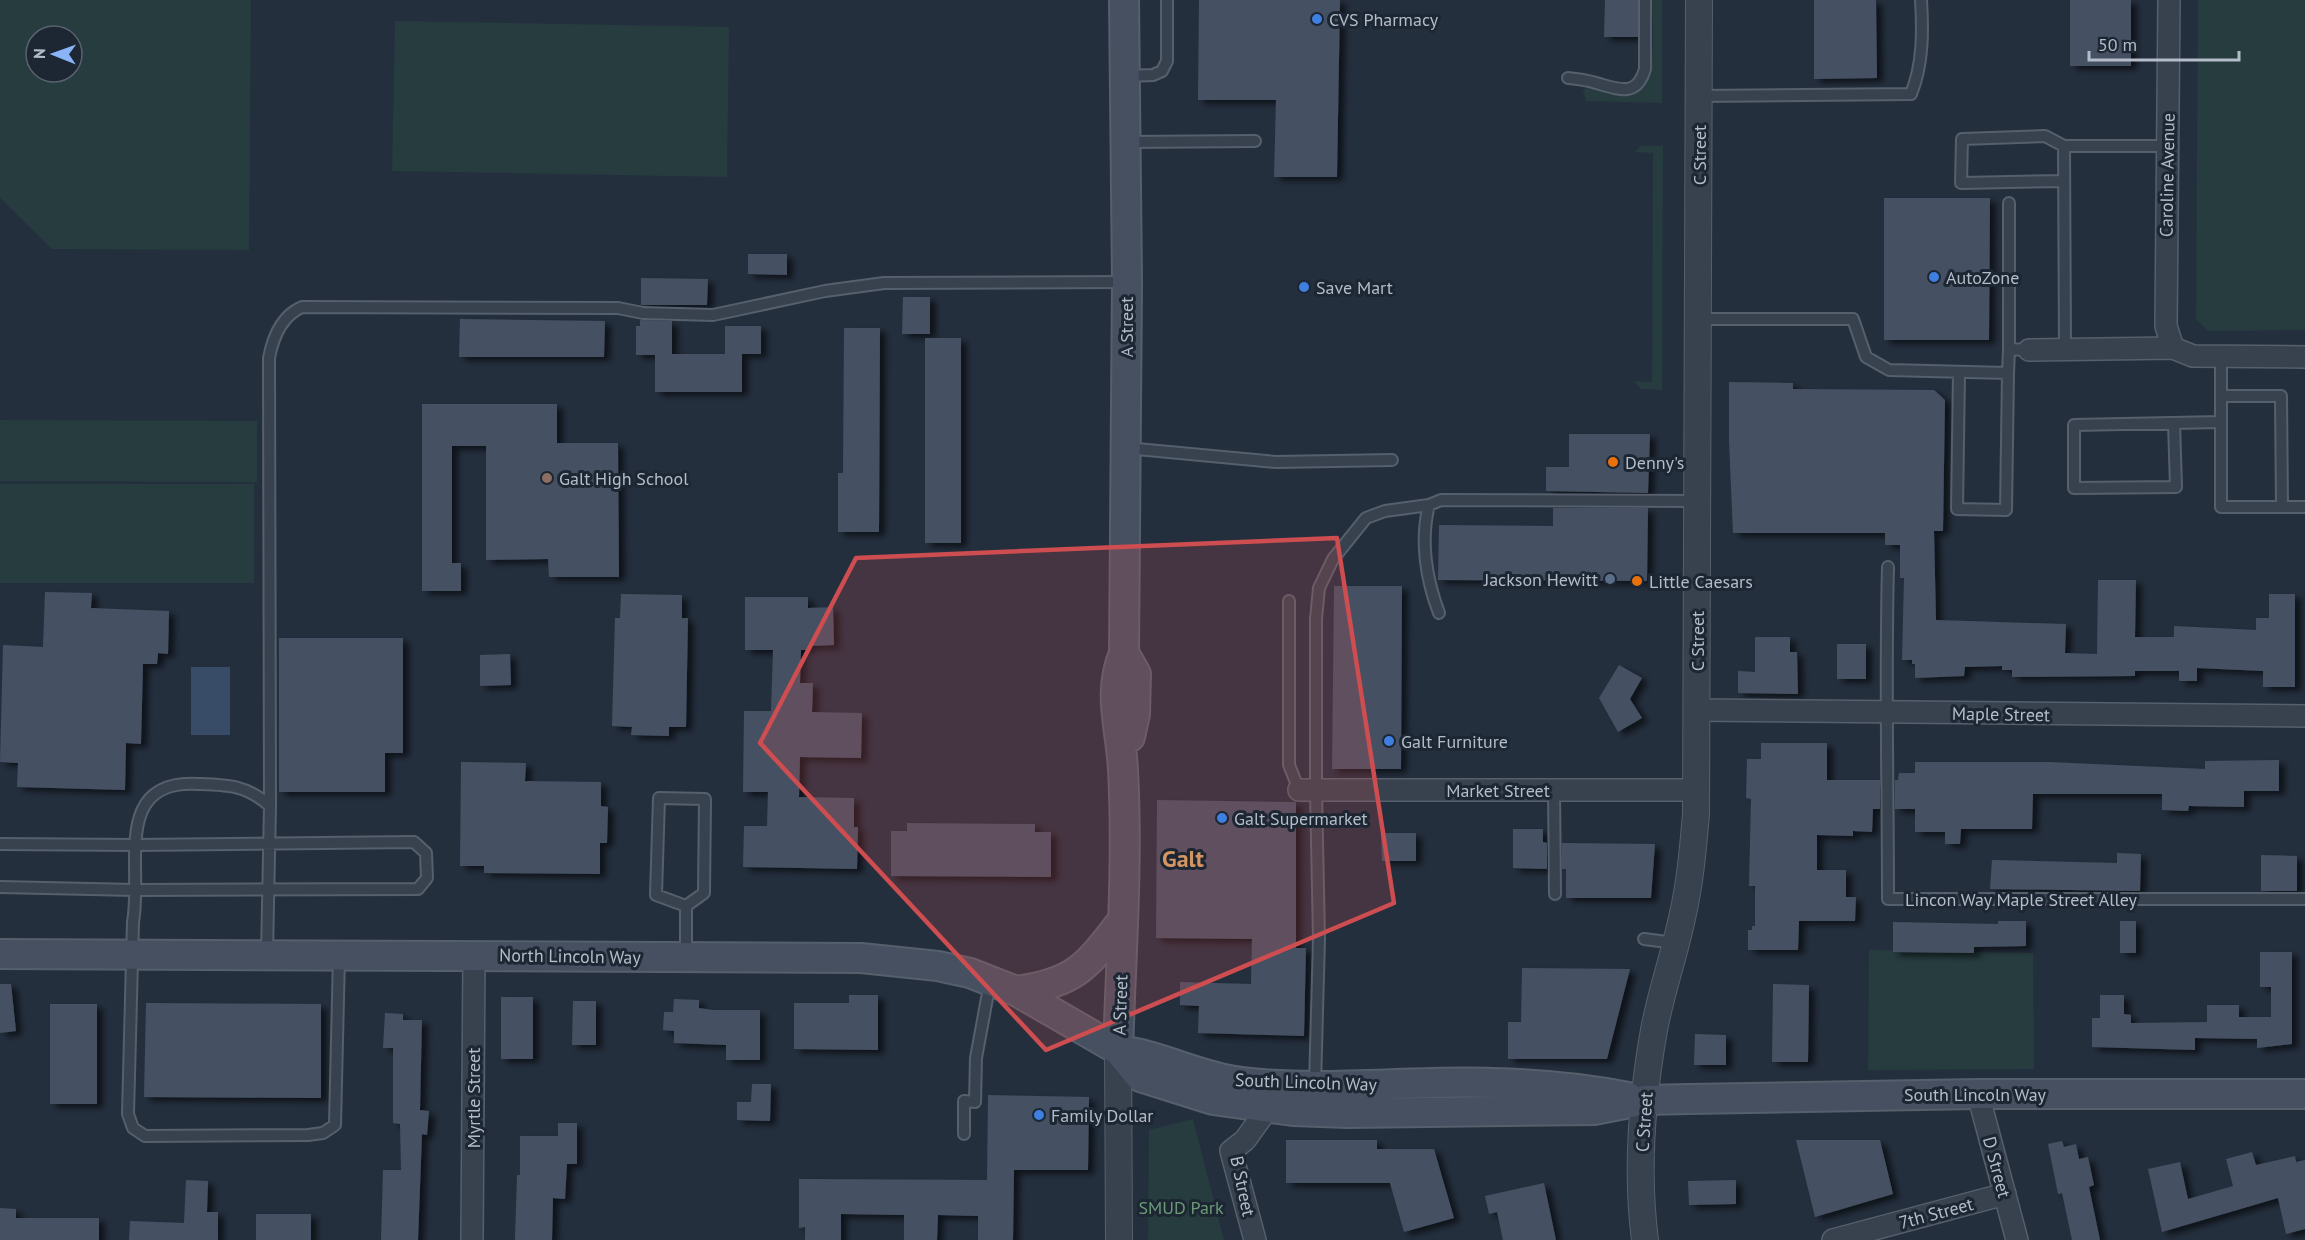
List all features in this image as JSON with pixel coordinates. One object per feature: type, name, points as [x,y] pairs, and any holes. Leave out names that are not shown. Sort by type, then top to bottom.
[{"type":"main road","name":"A Street","points":[[1119,1050],[1123,770],[1115,690],[1116,673],[1124,653],[1126,282],[1124,0]]},
{"type":"main road","points":[[1003,986],[1047,987],[1082,969],[1122,921]]},
{"type":"main road","name":"North Lincoln Way","points":[[0,954],[474,955],[902,960],[938,966],[1003,986],[1119,1050]]},
{"type":"main road","name":"South Lincoln Way","points":[[1119,1050],[1144,1053],[1163,1061],[1240,1082],[1314,1085],[1492,1076],[1594,1090],[1645,1100]]},
{"type":"main road","name":"South Lincoln Way","points":[[1119,1050],[1140,1077],[1213,1100],[1268,1108],[1348,1113],[1594,1110],[1645,1100],[1977,1094],[2305,1094]]},
{"type":"street","name":"C Street","points":[[1645,1240],[1641,1171],[1645,1100],[1654,1029],[1676,943],[1692,861],[1696,790],[1699,0]]},
{"type":"street","name":"Caroline Avenue","points":[[2169,0],[2166,326],[2174,348]]},
{"type":"street","points":[[2019,350],[2174,348],[2193,356],[2305,357]]},
{"type":"street","name":"Maple Street","points":[[1697,710],[2305,716]]},
{"type":"street","name":"Market Street","points":[[1308,790],[1696,790]]},
{"type":"street","name":"Myrtle Street","points":[[472,1240],[474,955]]},
{"type":"street","name":"A Street","points":[[1119,1050],[1119,1240]]},
{"type":"street","name":"D Street","points":[[1977,1094],[2017,1240]]},
{"type":"street","name":"B Street","points":[[1255,1240],[1232,1151],[1245,1140],[1268,1108]]},
{"type":"street","name":"7th Street","points":[[1833,1240],[2005,1194]]},
{"type":"lane","points":[[1125,76],[1153,75],[1162,71],[1167,61],[1167,0]]},
{"type":"lane","points":[[1568,78],[1594,82],[1615,89],[1631,89],[1642,79],[1645,69],[1645,0]]},
{"type":"lane","points":[[1699,96],[1911,94],[1918,78],[1923,26],[1921,0]]},
{"type":"lane","points":[[2064,181],[1961,183],[1962,139],[2045,136],[2064,146],[2168,146]]},
{"type":"lane","points":[[1125,142],[1255,141]]},
{"type":"lane","points":[[2064,146],[2065,350]]},
{"type":"lane","points":[[1959,373],[1957,509],[2006,510],[2008,373],[2019,350],[2009,203]]},
{"type":"lane","points":[[267,954],[270,806],[269,358],[272,342],[290,312],[302,306],[607,308],[644,313],[713,315],[825,291],[884,283],[1126,282]]},
{"type":"lane","points":[[1698,319],[1853,319],[1866,357],[1889,370],[2008,373]]},
{"type":"lane","points":[[2221,357],[2221,507],[2305,507]]},
{"type":"lane","points":[[2221,396],[2281,396],[2282,507]]},
{"type":"lane","points":[[2174,423],[2176,487],[2074,488],[2074,425],[2221,422]]},
{"type":"lane","points":[[1126,448],[1276,462],[1392,460]]},
{"type":"lane","points":[[1314,1085],[1319,939],[1308,790],[1318,588],[1333,559],[1366,518],[1385,511],[1429,505],[1441,500],[1697,501]]},
{"type":"lane","points":[[1429,505],[1424,527],[1430,589],[1439,613]]},
{"type":"lane","points":[[1888,567],[1886,674],[1888,713]]},
{"type":"lane","points":[[1288,601],[1289,765],[1308,790]]},
{"type":"lane","name":"Lincon Way Maple Street Alley","points":[[1888,713],[1888,898],[2305,899]]},
{"type":"lane","points":[[270,806],[256,794],[235,786],[188,783],[162,789],[150,798],[141,810],[135,846],[132,954],[128,1114],[133,1128],[145,1136],[308,1135],[323,1133],[335,1125],[339,955]]},
{"type":"lane","points":[[1554,790],[1555,894]]},
{"type":"lane","points":[[659,798],[705,799],[704,893],[686,906],[656,896],[659,798]]},
{"type":"lane","points":[[0,844],[135,846],[414,842],[426,854],[427,878],[418,889],[135,890],[0,887]]},
{"type":"lane","points":[[686,906],[686,957]]},
{"type":"lane","points":[[1644,939],[1676,943]]},
{"type":"lane","points":[[964,1134],[964,1101],[975,1102],[976,1058],[1003,986]]},
{"type":"highlighted area","points":[[1337,538],[1394,903],[1046,1050],[760,743],[856,558]]},
{"type":"green space","points":[[0,0],[251,0],[249,250],[52,249],[0,198]]},
{"type":"green space","points":[[1652,0],[1662,0],[1662,103],[1586,101],[1583,91],[1589,86],[1615,95],[1630,94],[1641,87],[1652,61]]},
{"type":"green space","points":[[2198,0],[2305,0],[2305,330],[2208,331],[2196,319]]},
{"type":"green space","points":[[395,21],[729,27],[727,177],[392,171]]},
{"type":"green space","points":[[1641,146],[1663,146],[1662,390],[1641,389],[1634,381],[1652,382],[1653,153],[1635,152]]},
{"type":"green space","points":[[0,420],[257,421],[257,482],[0,481]]},
{"type":"green space","points":[[0,484],[254,484],[254,583],[0,583]]},
{"type":"green space","points":[[1869,950],[2033,953],[2034,1069],[1868,1070]]},
{"type":"green space","name":"SMUD Park","points":[[1193,1119],[1224,1240],[1148,1240],[1149,1130]]},
{"type":"water","points":[[191,667],[230,667],[230,735],[191,735]]},
{"type":"building","points":[[1199,0],[1340,0],[1337,177],[1274,177],[1276,100],[1198,100]]},
{"type":"building","points":[[1605,0],[1638,0],[1638,37],[1604,37]]},
{"type":"building","points":[[1814,0],[1876,0],[1877,78],[1814,79]]},
{"type":"building","points":[[2070,0],[2131,0],[2131,66],[2070,66]]},
{"type":"building","points":[[1884,198],[1990,198],[1989,340],[1884,340]]},
{"type":"building","points":[[748,254],[787,254],[787,275],[748,274]]},
{"type":"building","points":[[641,278],[708,279],[707,305],[641,305]]},
{"type":"building","points":[[903,297],[930,297],[930,334],[902,334]]},
{"type":"building","points":[[460,319],[605,321],[604,357],[459,357]]},
{"type":"building","points":[[640,320],[672,321],[672,354],[725,354],[725,326],[761,326],[761,354],[742,354],[742,392],[655,392],[655,355],[636,355],[636,326],[640,326]]},
{"type":"building","points":[[844,328],[880,328],[879,532],[838,532],[838,473],[843,473]]},
{"type":"building","points":[[925,338],[961,338],[961,543],[925,543]]},
{"type":"building","points":[[1729,382],[1793,383],[1793,389],[1934,390],[1945,400],[1943,531],[1934,531],[1936,620],[2066,624],[2065,653],[2097,654],[2098,580],[2136,580],[2135,637],[2174,637],[2174,626],[2256,630],[2256,618],[2269,618],[2269,594],[2295,594],[2295,687],[2263,687],[2263,671],[2197,668],[2197,681],[2179,681],[2179,671],[2135,671],[2135,676],[2012,677],[2012,670],[2002,670],[2002,666],[1965,667],[1964,676],[1915,678],[1915,664],[1912,664],[1912,660],[1902,660],[1904,578],[1900,578],[1900,545],[1885,545],[1885,533],[1733,533]]},
{"type":"building","points":[[422,404],[557,404],[557,443],[618,443],[619,577],[549,577],[548,559],[486,560],[486,446],[452,446],[452,563],[461,563],[461,591],[422,591]]},
{"type":"building","points":[[1569,434],[1650,434],[1648,493],[1546,491],[1546,467],[1569,467]]},
{"type":"building","points":[[1553,508],[1648,508],[1647,581],[1438,580],[1439,525],[1553,526]]},
{"type":"building","points":[[1334,586],[1402,586],[1401,769],[1332,769]]},
{"type":"building","points":[[45,592],[92,593],[91,608],[169,611],[168,654],[158,653],[157,664],[143,664],[141,744],[126,743],[125,790],[17,787],[18,763],[0,762],[3,645],[43,647]]},
{"type":"building","points":[[621,594],[682,595],[682,618],[688,618],[686,727],[669,727],[669,736],[631,735],[632,727],[612,726],[615,618],[620,618]]},
{"type":"building","points":[[745,597],[808,597],[808,608],[833,607],[834,645],[808,646],[808,650],[801,650],[800,683],[813,683],[812,712],[862,713],[861,758],[800,757],[799,797],[854,798],[854,827],[858,827],[857,869],[743,867],[744,826],[767,826],[768,792],[743,792],[744,711],[771,711],[773,650],[745,650]]},
{"type":"building","points":[[1755,637],[1790,637],[1790,652],[1797,652],[1798,694],[1738,693],[1738,671],[1755,672]]},
{"type":"building","points":[[279,638],[403,638],[403,753],[385,753],[385,792],[279,792]]},
{"type":"building","points":[[1837,644],[1866,644],[1866,679],[1837,679]]},
{"type":"building","points":[[510,654],[511,685],[480,686],[480,655]]},
{"type":"building","points":[[1619,665],[1642,678],[1630,699],[1642,718],[1618,732],[1599,698]]},
{"type":"building","points":[[1761,743],[1827,743],[1827,780],[1880,780],[1880,809],[1873,809],[1872,832],[1853,831],[1853,836],[1817,835],[1817,870],[1846,870],[1846,897],[1856,897],[1855,921],[1799,921],[1798,950],[1748,950],[1748,930],[1752,930],[1752,926],[1755,926],[1755,886],[1749,886],[1751,799],[1746,798],[1747,759],[1761,759]]},
{"type":"building","points":[[2279,760],[2279,791],[2244,791],[2244,807],[2189,806],[2188,811],[2162,810],[2162,794],[2033,794],[2032,829],[1961,829],[1960,844],[1945,844],[1945,832],[1915,832],[1915,809],[1895,809],[1895,780],[1898,780],[1899,773],[1915,773],[1915,762],[2049,762],[2205,769],[2205,761]]},
{"type":"building","points":[[461,762],[526,763],[525,781],[601,782],[601,806],[608,807],[607,843],[600,843],[600,874],[484,873],[484,866],[460,866]]},
{"type":"building","points":[[1157,800],[1296,802],[1296,948],[1306,948],[1304,1036],[1198,1033],[1199,1006],[1180,1005],[1180,982],[1251,984],[1252,939],[1156,938]]},
{"type":"building","points":[[907,823],[1035,824],[1035,832],[1051,832],[1051,877],[891,876],[891,831],[907,831]]},
{"type":"building","points":[[1513,829],[1543,829],[1543,842],[1547,843],[1547,869],[1513,868]]},
{"type":"building","points":[[1381,833],[1416,833],[1416,861],[1382,861]]},
{"type":"building","points":[[1562,843],[1655,844],[1651,898],[1566,898],[1566,869],[1562,869]]},
{"type":"building","points":[[2117,853],[2141,854],[2140,891],[1990,889],[1992,860],[2117,863]]},
{"type":"building","points":[[2261,855],[2297,856],[2297,891],[2261,891]]},
{"type":"building","points":[[1998,921],[2026,921],[2026,946],[1974,947],[1974,953],[1893,952],[1893,922],[1998,924]]},
{"type":"building","points":[[2120,921],[2136,921],[2136,953],[2120,953]]},
{"type":"building","points":[[2260,952],[2292,952],[2292,1044],[2257,1048],[2257,1039],[2195,1038],[2195,1050],[2092,1047],[2092,1018],[2100,1018],[2100,995],[2124,995],[2124,1014],[2131,1015],[2131,1023],[2207,1022],[2207,1005],[2239,1005],[2239,1017],[2271,1017],[2271,987],[2260,987]]},
{"type":"building","points":[[1522,968],[1630,969],[1607,1059],[1508,1059],[1508,1022],[1521,1022]]},
{"type":"building","points":[[0,984],[11,984],[16,1031],[0,1033]]},
{"type":"building","points":[[1773,984],[1809,985],[1808,1062],[1772,1062]]},
{"type":"building","points":[[849,995],[878,995],[878,1050],[794,1049],[794,1003],[849,1003]]},
{"type":"building","points":[[501,997],[533,997],[533,1059],[501,1059]]},
{"type":"building","points":[[674,999],[699,1000],[699,1008],[713,1010],[760,1010],[760,1060],[726,1060],[726,1045],[674,1043],[674,1031],[663,1030],[664,1012],[673,1012]]},
{"type":"building","points":[[573,1001],[596,1001],[596,1045],[572,1045]]},
{"type":"building","points":[[146,1003],[321,1004],[321,1098],[144,1097]]},
{"type":"building","points":[[50,1004],[97,1004],[97,1104],[50,1104]]},
{"type":"building","points":[[385,1013],[403,1014],[403,1020],[422,1020],[420,1110],[429,1111],[427,1135],[422,1134],[418,1240],[381,1240],[383,1170],[401,1170],[400,1124],[393,1123],[393,1048],[383,1048]]},
{"type":"building","points":[[1695,1034],[1726,1035],[1726,1065],[1694,1065]]},
{"type":"building","points":[[752,1084],[771,1084],[770,1121],[737,1120],[737,1102],[751,1102]]},
{"type":"building","points":[[988,1095],[1089,1097],[1088,1170],[1014,1170],[1013,1240],[978,1240],[978,1216],[938,1215],[937,1240],[904,1240],[904,1215],[841,1214],[841,1240],[805,1240],[805,1227],[799,1228],[799,1179],[987,1180]]},
{"type":"building","points":[[558,1123],[577,1123],[577,1164],[567,1164],[565,1199],[553,1198],[552,1240],[515,1240],[517,1175],[520,1175],[520,1136],[558,1136]]},
{"type":"building","points":[[1286,1140],[1377,1140],[1377,1149],[1434,1149],[1454,1218],[1404,1232],[1390,1183],[1286,1183]]},
{"type":"building","points":[[1796,1140],[1880,1140],[1893,1194],[1815,1217]]},
{"type":"building","points":[[2062,1141],[2064,1147],[2076,1144],[2079,1159],[2088,1157],[2094,1185],[2089,1187],[2100,1240],[2072,1240],[2062,1193],[2058,1194],[2048,1144]]},
{"type":"building","points":[[2252,1152],[2256,1165],[2295,1156],[2296,1162],[2305,1160],[2305,1229],[2286,1234],[2278,1198],[2162,1232],[2148,1169],[2180,1162],[2188,1199],[2233,1186],[2226,1159]]},
{"type":"building","points":[[186,1180],[208,1181],[207,1212],[218,1212],[218,1240],[129,1240],[130,1221],[184,1223]]},
{"type":"building","points":[[1736,1180],[1736,1204],[1689,1205],[1688,1181]]},
{"type":"building","points":[[1544,1183],[1556,1240],[1503,1240],[1497,1212],[1489,1214],[1485,1196]]},
{"type":"building","points":[[0,1208],[16,1209],[16,1218],[99,1218],[99,1240],[0,1240]]},
{"type":"building","points":[[256,1214],[311,1214],[311,1240],[256,1240]]},
{"type":"place","name":"CVS Pharmacy","points":[[1317,19]]},
{"type":"place","name":"AutoZone","points":[[1934,277]]},
{"type":"place","name":"Save Mart","points":[[1304,287]]},
{"type":"place","name":"Denny's","points":[[1613,462]]},
{"type":"place","name":"Galt High School","points":[[547,478]]},
{"type":"place","name":"Jackson Hewitt","points":[[1610,579]]},
{"type":"place","name":"Little Caesars","points":[[1637,581]]},
{"type":"place","name":"Galt Furniture","points":[[1389,741]]},
{"type":"place","name":"Galt Supermarket","points":[[1222,818]]},
{"type":"place","name":"Family Dollar","points":[[1039,1115]]},
{"type":"district","name":"Galt","points":[[1183,858]]}]
